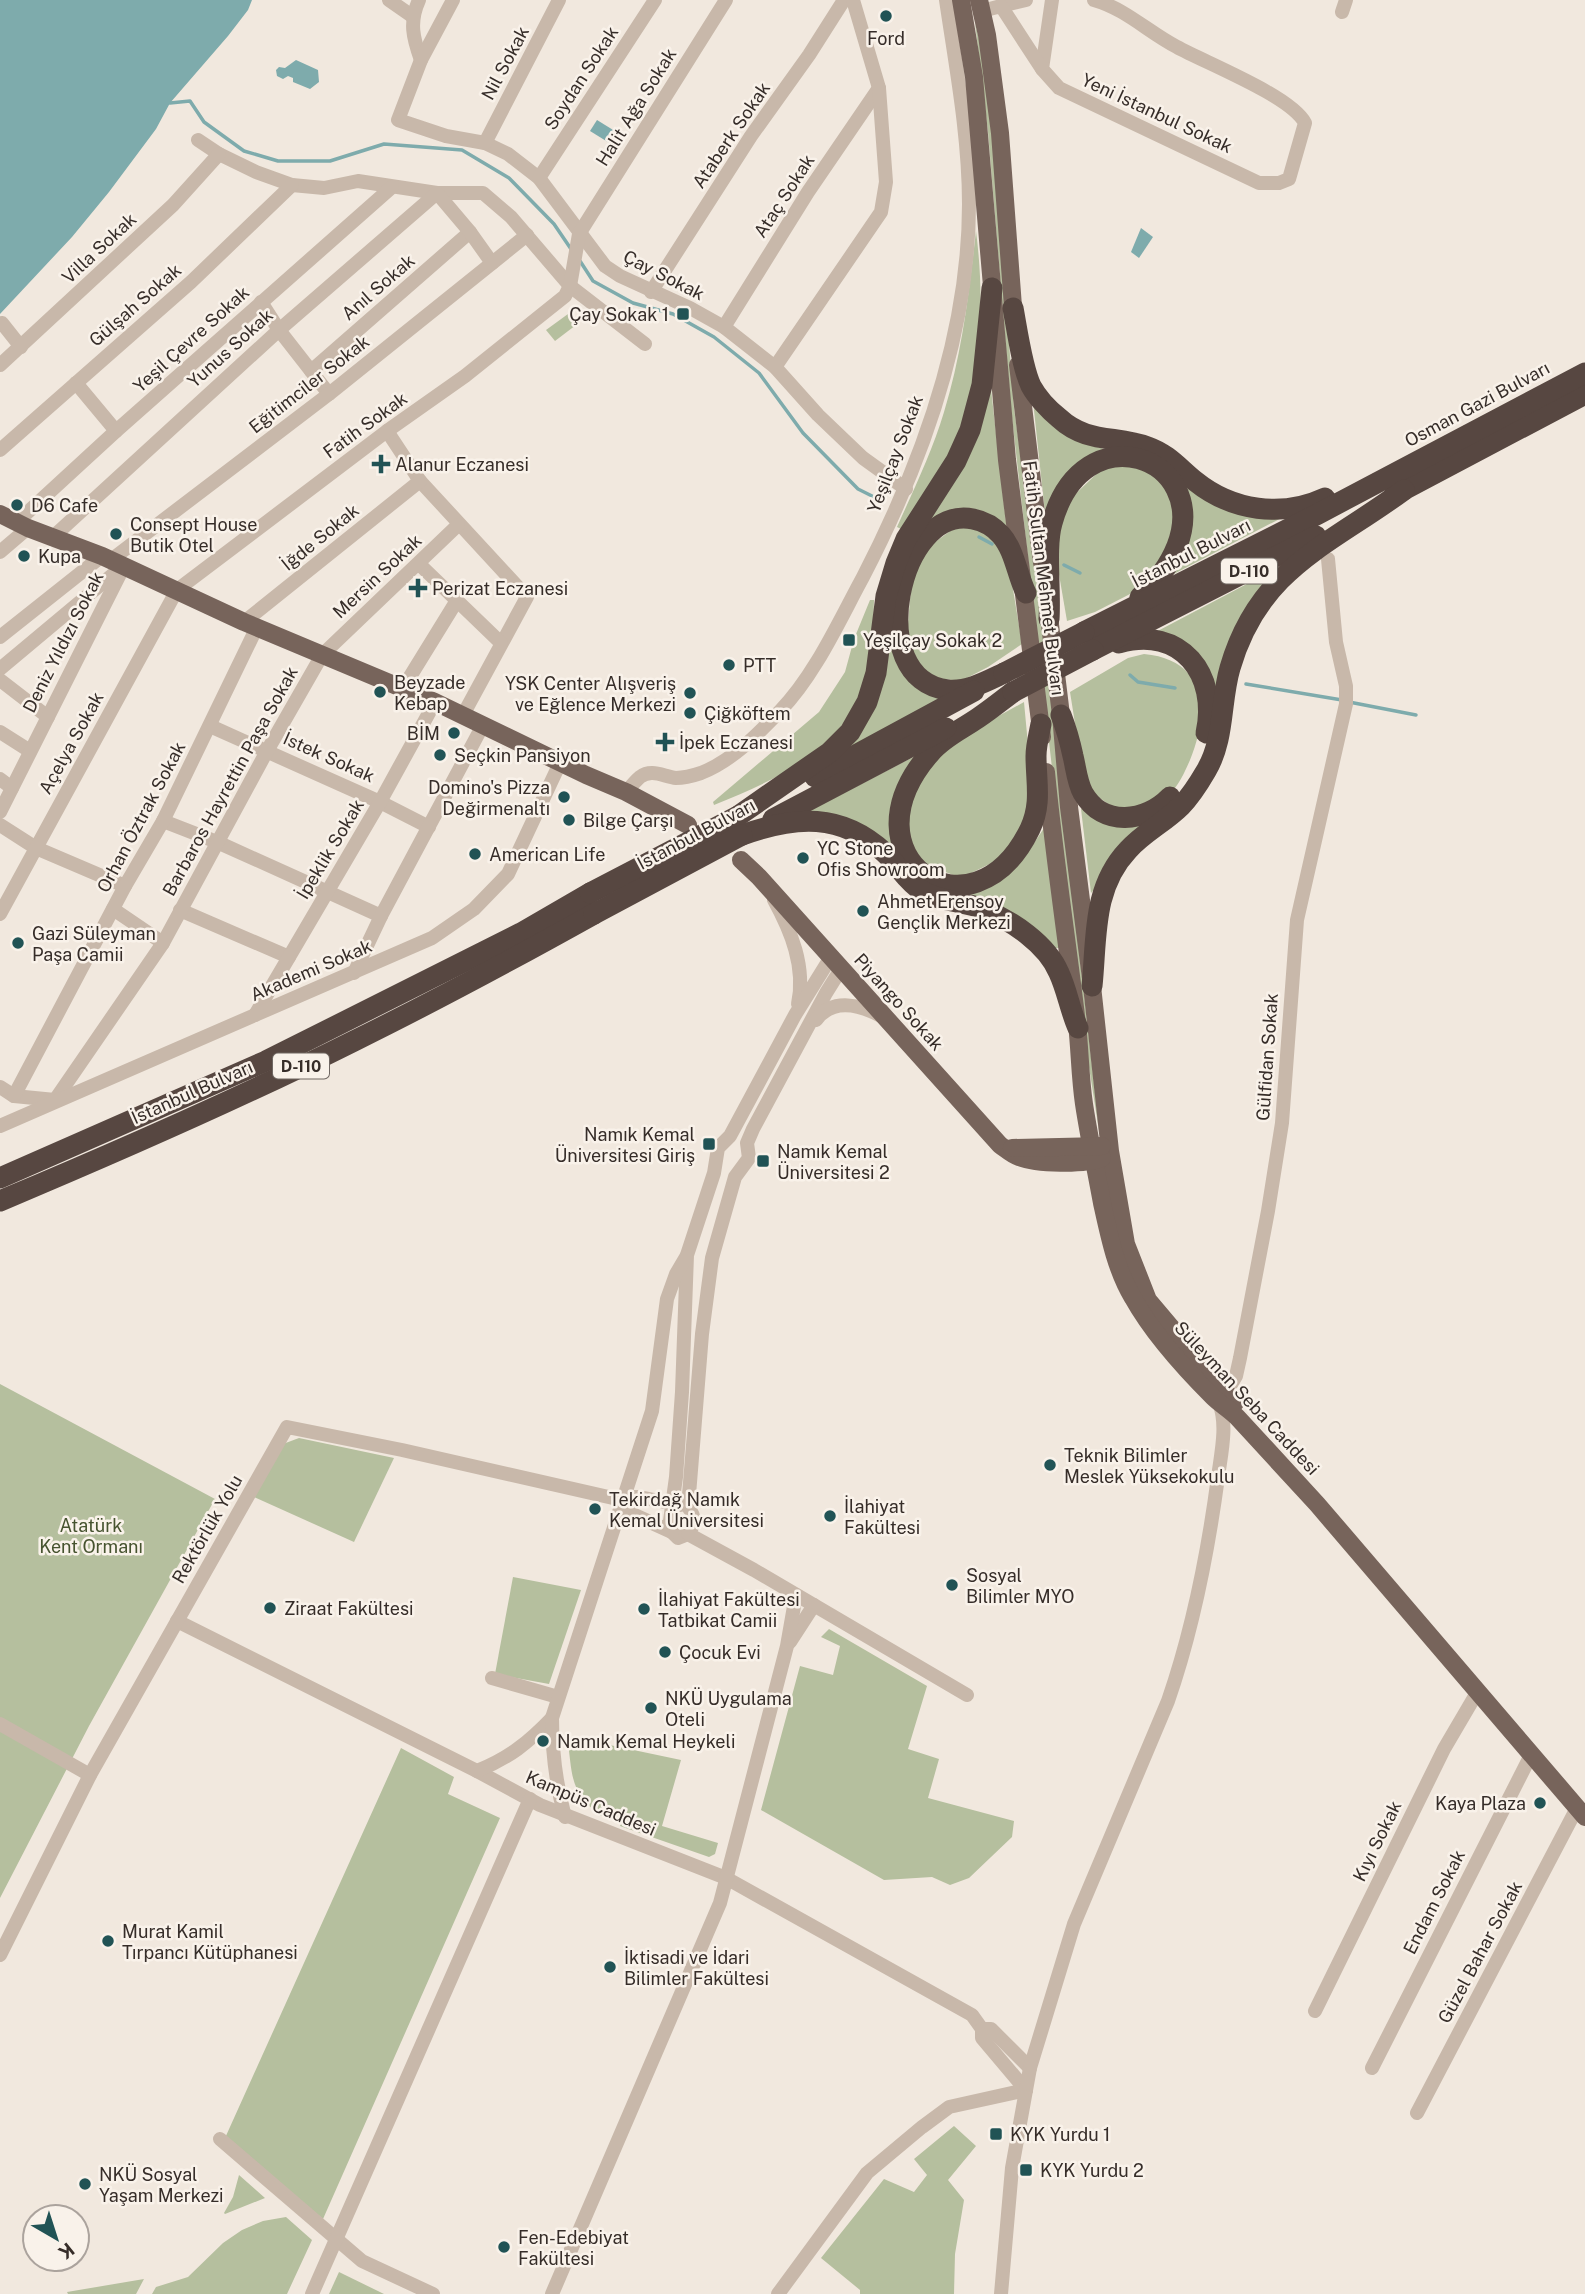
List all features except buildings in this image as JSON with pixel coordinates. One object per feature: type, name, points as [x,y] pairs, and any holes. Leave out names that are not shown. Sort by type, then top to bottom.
[{"type":"highway","points":[[740,825],[830,752],[850,732],[867,702],[876,673],[886,596],[896,563],[906,539],[956,461],[970,430],[982,385],[992,288]]},
{"type":"highway","points":[[1013,308],[1031,386],[1059,419],[1088,436],[1133,442],[1159,451],[1205,489],[1224,499],[1245,507],[1294,509],[1313,504],[1365,481],[1397,483]]},
{"type":"highway","name":"Osman Gazi Bulvarı","points":[[1397,483],[1585,373]]},
{"type":"highway","name":"D-110","points":[[1397,483],[1585,394]]},
{"type":"highway","points":[[1049,619],[1049,538],[1051,524],[1063,495],[1073,480],[1097,461],[1111,457],[1140,458],[1161,471],[1177,492],[1182,505],[1180,537],[1172,558],[1159,579],[1088,641]]},
{"type":"highway","points":[[1092,986],[1096,920],[1105,888],[1128,849],[1182,805],[1213,759],[1220,733],[1229,671],[1248,622],[1275,584],[1309,552],[1397,483]]},
{"type":"highway","name":"İstanbul Bulvarı","points":[[0,1200],[117,1151],[353,1042],[470,982],[594,914],[862,752],[1008,683],[1397,483]]},
{"type":"highway","points":[[1008,683],[949,690],[924,681],[916,675],[902,653],[898,615],[907,571],[919,544],[937,527],[958,519],[976,520],[1001,534],[1012,553],[1018,578],[1026,593]]},
{"type":"highway","points":[[1061,715],[1082,791],[1108,814],[1130,818],[1150,813],[1174,794],[1195,765],[1210,712],[1205,681],[1191,659],[1180,650],[1152,640],[1088,641]]},
{"type":"highway","points":[[1008,683],[943,741],[925,759],[911,780],[902,802],[898,832],[907,858],[915,868],[936,881],[960,886],[984,880],[1012,857],[1028,832],[1038,806],[1036,758],[1041,724]]},
{"type":"highway","points":[[740,825],[765,827],[797,821],[831,823],[863,836],[883,851],[914,885],[924,892],[982,908],[1002,918],[1034,942],[1059,972],[1077,1028]]},
{"type":"highway","name":"İstanbul Bulvarı","points":[[0,1178],[266,1061],[521,933],[590,893],[740,825]]},
{"type":"main road","name":"Fatih Sultan Mehmet Bulvarı","points":[[961,0],[981,139],[1007,460],[1026,593],[1054,855],[1067,934],[1084,1103],[1093,1153]]},
{"type":"main road","name":"Fatih Sultan Mehmet Bulvarı","points":[[981,5],[1001,146],[1027,456],[1061,715],[1069,807],[1110,1152]]},
{"type":"main road","points":[[0,514],[112,560],[251,625],[435,702],[626,792],[688,825]]},
{"type":"main road","name":"Piyango Sokak","points":[[741,860],[1000,1145],[1015,1156],[1029,1161],[1093,1153]]},
{"type":"main road","points":[[1093,1153],[1110,1152]]},
{"type":"main road","name":"Süleyman Seba Caddesi","points":[[1110,1152],[1126,1244],[1141,1287],[1222,1398]]},
{"type":"main road","name":"Süleyman Seba Caddesi","points":[[1093,1153],[1112,1245],[1132,1297],[1172,1349],[1238,1412],[1581,1813]]},
{"type":"street","points":[[389,0],[412,16]]},
{"type":"street","points":[[419,0],[412,16],[415,44],[421,60]]},
{"type":"street","points":[[421,60],[453,0]]},
{"type":"street","name":"Nil Sokak","points":[[485,143],[559,0]]},
{"type":"street","name":"Soydan Sokak","points":[[539,178],[655,0]]},
{"type":"street","name":"Halit Ağa Sokak","points":[[579,234],[726,0]]},
{"type":"street","name":"Ataberk Sokak","points":[[651,292],[751,136],[844,0]]},
{"type":"street","points":[[775,367],[881,212],[886,182],[879,88],[853,0]]},
{"type":"street","name":"Yeşilçay Sokak","points":[[626,792],[641,776],[659,773],[676,778],[700,773],[722,762],[782,710],[797,692],[835,629],[906,489],[942,381],[962,294],[965,264],[969,205],[966,143],[946,0]]},
{"type":"street","points":[[981,5],[1001,6],[1026,0]]},
{"type":"street","points":[[1042,69],[1052,0]]},
{"type":"street","name":"Yeni İstanbul Sokak","points":[[1001,6],[1042,69],[1059,88],[1259,183],[1279,183],[1289,179],[1305,123],[1293,108],[1242,78],[1174,46],[1113,6],[1094,0]]},
{"type":"street","name":"Çay Sokak","points":[[421,60],[398,120],[446,136],[485,143],[509,154],[539,178],[605,266],[651,292],[690,308],[724,327],[775,367],[818,415],[863,458],[906,489]]},
{"type":"street","name":"Ataç Sokak","points":[[724,327],[808,192],[879,88]]},
{"type":"street","points":[[198,139],[219,154],[292,186],[324,188],[358,181],[437,193],[483,192],[511,217],[570,286],[645,344]]},
{"type":"street","name":"Villa Sokak","points":[[0,365],[173,205],[219,154]]},
{"type":"street","name":"Gülşah Sokak","points":[[0,450],[191,282],[292,186]]},
{"type":"street","name":"Yeşil Çevre Sokak","points":[[0,552],[116,431],[392,187]]},
{"type":"street","points":[[437,193],[492,263]]},
{"type":"street","name":"Yunus Sokak","points":[[52,537],[279,330],[437,193]]},
{"type":"street","name":"Anıl Sokak","points":[[311,371],[470,232]]},
{"type":"street","points":[[570,286],[579,234]]},
{"type":"street","name":"Eğitimciler Sokak","points":[[112,560],[329,394],[527,235]]},
{"type":"street","name":"Fatih Sokak","points":[[177,590],[387,431],[465,376],[565,296],[570,286]]},
{"type":"street","points":[[261,302],[279,330],[329,394]]},
{"type":"street","points":[[2,323],[21,347]]},
{"type":"street","points":[[76,383],[116,431]]},
{"type":"street","points":[[387,431],[420,481],[527,597],[463,715]]},
{"type":"street","name":"İğde Sokak","points":[[251,625],[420,481]]},
{"type":"street","name":"Mersin Sokak","points":[[322,655],[458,525]]},
{"type":"street","name":"Gülfidan Sokak","points":[[1222,1398],[1236,1377],[1268,1211],[1282,1123],[1297,920],[1342,721],[1346,686],[1336,642],[1328,558]]},
{"type":"street","points":[[0,636],[112,560]]},
{"type":"street","points":[[0,669],[112,560]]},
{"type":"street","name":"Deniz Yıldızı Sokak","points":[[0,812],[6,783],[30,751],[48,717],[112,560]]},
{"type":"street","points":[[419,564],[501,643]]},
{"type":"street","name":"Açelya Sokak","points":[[0,914],[177,590]]},
{"type":"street","points":[[403,688],[456,602]]},
{"type":"street","name":"Orhan Öztrak Sokak","points":[[14,1096],[125,886],[163,821],[210,726],[251,625]]},
{"type":"street","name":"Barbaros Hayrettin Paşa Sokak","points":[[55,1100],[163,943],[322,655]]},
{"type":"street","points":[[0,680],[48,717]]},
{"type":"street","name":"İpeklik Sokak","points":[[255,1015],[380,802],[435,702]]},
{"type":"street","points":[[354,973],[381,916],[483,724]]},
{"type":"street","name":"İstek Sokak","points":[[210,726],[380,802],[429,827]]},
{"type":"street","points":[[0,732],[30,751]]},
{"type":"street","name":"Akademi Sokak","points":[[0,1126],[354,973],[432,938],[456,923],[492,892],[512,869],[560,763]]},
{"type":"street","points":[[163,821],[217,842],[381,916]]},
{"type":"street","points":[[0,825],[36,848],[125,886]]},
{"type":"street","points":[[766,886],[794,945],[800,992],[795,1015]]},
{"type":"street","points":[[113,909],[163,943]]},
{"type":"street","points":[[180,910],[289,957]]},
{"type":"street","points":[[565,1816],[557,1787],[552,1748],[552,1718],[652,1411],[667,1299],[676,1274],[687,1255],[718,1148],[730,1136],[795,1015],[836,963]]},
{"type":"street","points":[[688,1507],[702,1334],[712,1258],[735,1177],[749,1158],[747,1143],[806,1032],[836,963]]},
{"type":"street","points":[[806,1032],[819,1015],[835,1006],[856,1007],[885,1018]]},
{"type":"street","points":[[0,1087],[14,1096],[55,1100]]},
{"type":"street","points":[[730,1136],[740,1137],[747,1143]]},
{"type":"street","points":[[717,1158],[726,1169],[740,1170]]},
{"type":"street","points":[[687,1255],[712,1258]]},
{"type":"street","points":[[672,1532],[670,1521],[682,1392],[687,1255]]},
{"type":"street","points":[[1001,2294],[1013,2168],[1030,2068],[1074,1924],[1168,1701],[1179,1668],[1213,1516],[1223,1426],[1222,1398]]},
{"type":"street","points":[[1218,1474],[1238,1412]]},
{"type":"street","name":"Rektörlük Yolu","points":[[0,1955],[90,1775],[287,1427],[613,1498],[623,1504]]},
{"type":"street","points":[[639,1497],[688,1507],[694,1523],[688,1534],[678,1538],[623,1504],[639,1497]]},
{"type":"street","points":[[688,1534],[967,1695]]},
{"type":"street","points":[[552,2294],[720,1903],[787,1646],[796,1595]]},
{"type":"street","points":[[787,1646],[814,1605]]},
{"type":"street","name":"Kampüs Caddesi","points":[[177,1621],[530,1800],[726,1878],[972,2015],[982,2029]]},
{"type":"street","points":[[492,1678],[558,1697]]},
{"type":"street","name":"Kıyı Sokak","points":[[1315,2011],[1444,1749],[1478,1690]]},
{"type":"street","points":[[477,1771],[505,1759],[533,1738],[552,1718]]},
{"type":"street","points":[[0,1724],[90,1775]]},
{"type":"street","name":"Endam Sokak","points":[[1372,2068],[1531,1755]]},
{"type":"street","points":[[312,2294],[530,1800]]},
{"type":"street","name":"Güzel Bahar Sokak","points":[[1417,2113],[1581,1813]]},
{"type":"street","points":[[1026,2090],[982,2038],[982,2029],[991,2029],[1030,2068]]},
{"type":"street","points":[[778,2294],[867,2173],[922,2127],[949,2107],[1026,2090]]},
{"type":"street","points":[[220,2139],[362,2261],[433,2294]]},
{"type":"green space","points":[[975,23],[984,59],[993,132],[1014,408],[1036,566],[1100,1137],[1060,838],[1011,409],[988,132]]},
{"type":"green space","points":[[976,231],[980,323],[978,354],[965,416],[940,472],[901,529],[897,527],[934,442],[956,368]]},
{"type":"green space","points":[[568,314],[576,325],[555,341],[546,330]]},
{"type":"green space","points":[[990,380],[1007,531],[924,524]]},
{"type":"green space","points":[[1033,401],[1089,445],[1113,451],[1057,489],[1045,513]]},
{"type":"green space","points":[[1109,462],[1148,468],[1175,501],[1173,546],[1134,592],[1095,612],[1067,621],[1055,551],[1067,502]]},
{"type":"green space","points":[[1173,474],[1289,514],[1168,577],[1177,558]]},
{"type":"green space","points":[[960,524],[995,536],[1009,565],[1022,644],[961,681],[927,677],[906,647],[911,588],[924,550]]},
{"type":"green space","points":[[1281,566],[1214,691],[1152,634]]},
{"type":"green space","points":[[870,600],[874,600],[872,659],[863,689],[850,714],[834,735],[792,768],[714,805],[713,802],[819,712],[845,672],[854,639]]},
{"type":"green space","points":[[887,635],[947,697],[846,750]]},
{"type":"green space","points":[[1144,654],[1165,658],[1181,666],[1192,677],[1201,707],[1200,724],[1190,760],[1173,790],[1160,798],[1120,812],[1091,792],[1081,761],[1070,692],[1128,658]]},
{"type":"green space","points":[[1024,702],[1032,788],[1027,817],[1004,857],[961,878],[922,863],[906,832],[906,812],[921,775],[957,739]]},
{"type":"green space","points":[[921,753],[901,856],[805,813]]},
{"type":"green space","points":[[1084,807],[1156,818],[1091,893],[1081,809]]},
{"type":"green space","points":[[1044,828],[1060,948],[1051,948],[957,896],[987,886],[1009,873]]},
{"type":"green space","name":"Atatürk Kent Ormanı","points":[[0,1384],[215,1499],[89,1726],[0,1898]]},
{"type":"green space","points":[[299,1438],[394,1458],[354,1542],[254,1497],[283,1444]]},
{"type":"green space","points":[[513,1577],[581,1590],[549,1684],[495,1674]]},
{"type":"green space","points":[[829,1629],[927,1686],[908,1749],[939,1759],[928,1798],[1014,1821],[1012,1837],[969,1878],[950,1885],[932,1877],[884,1880],[761,1810],[800,1666],[833,1675],[840,1646],[821,1637]]},
{"type":"green space","points":[[567,1736],[681,1760],[662,1826],[718,1843],[715,1854],[709,1857],[620,1826],[622,1820],[607,1812],[601,1816],[577,1790]]},
{"type":"green space","points":[[401,1748],[454,1777],[448,1794],[500,1818],[323,2219],[225,2138]]},
{"type":"green space","points":[[954,2126],[976,2146],[948,2180],[964,2200],[955,2254],[954,2294],[860,2294],[860,2290],[821,2258],[884,2179],[914,2192],[927,2175],[914,2159]]},
{"type":"green space","points":[[239,2175],[265,2198],[225,2214],[233,2197]]},
{"type":"green space","points":[[286,2217],[312,2240],[287,2294],[152,2294],[156,2287],[188,2277],[223,2243],[242,2230],[263,2221]]},
{"type":"green space","points":[[339,2272],[384,2294],[329,2294]]},
{"type":"green space","points":[[144,2279],[136,2294],[67,2292]]},
{"type":"water","points":[[0,0],[252,0],[248,10],[228,36],[170,103],[156,129],[109,192],[72,237],[0,314]]},
{"type":"water","points":[[296,60],[318,70],[319,82],[310,89],[293,82],[293,78],[288,76],[283,79],[277,76],[276,70],[279,67],[285,68]]},
{"type":"water","points":[[597,120],[618,133],[611,144],[590,131]]},
{"type":"water","points":[[1141,228],[1153,237],[1139,258],[1131,252]]},
{"type":"waterway","points":[[170,103],[190,101],[204,122],[244,151],[278,161],[330,161],[384,144],[462,150],[509,178],[554,224],[571,249]]},
{"type":"waterway","points":[[580,261],[593,281],[633,303],[673,314],[714,337],[759,373],[803,433],[858,489],[878,499]]},
{"type":"waterway","points":[[979,537],[992,544]]},
{"type":"waterway","points":[[1064,565],[1080,573]]},
{"type":"waterway","points":[[1130,675],[1138,682],[1175,688]]},
{"type":"waterway","points":[[1246,684],[1342,700]]},
{"type":"waterway","points":[[1349,702],[1416,715]]},
{"type":"place","name":"Ford","points":[[886,16]]},
{"type":"place","name":"Çay Sokak 1","points":[[683,314]]},
{"type":"place","name":"Alanur Eczanesi","points":[[381,464]]},
{"type":"place","name":"D6 Cafe","points":[[17,505]]},
{"type":"place","name":"Consept House Butik Otel","points":[[116,534]]},
{"type":"place","name":"Kupa","points":[[24,556]]},
{"type":"place","name":"Perizat Eczanesi","points":[[418,588]]},
{"type":"place","name":"Yeşilçay Sokak 2","points":[[849,640]]},
{"type":"place","name":"PTT","points":[[729,665]]},
{"type":"place","name":"Beyzade Kebap","points":[[380,692]]},
{"type":"place","name":"YSK Center Alışveriş ve Eğlence Merkezi","points":[[690,693]]},
{"type":"place","name":"Çiğköftem","points":[[690,713]]},
{"type":"place","name":"BİM","points":[[454,733]]},
{"type":"place","name":"İpek Eczanesi","points":[[665,742]]},
{"type":"place","name":"Seçkin Pansiyon","points":[[440,755]]},
{"type":"place","name":"Domino's Pizza Değirmenaltı","points":[[564,797]]},
{"type":"place","name":"Bilge Çarşı","points":[[569,820]]},
{"type":"place","name":"American Life","points":[[475,854]]},
{"type":"place","name":"YC Stone Ofis Showroom","points":[[803,858]]},
{"type":"place","name":"Ahmet Erensoy Gençlik Merkezi","points":[[863,911]]},
{"type":"place","name":"Gazi Süleyman Paşa Camii","points":[[18,943]]},
{"type":"place","name":"Namık Kemal Üniversitesi Giriş","points":[[709,1144]]},
{"type":"place","name":"Namık Kemal Üniversitesi 2","points":[[763,1161]]},
{"type":"place","name":"Teknik Bilimler Meslek Yüksekokulu","points":[[1050,1465]]},
{"type":"place","name":"Tekirdağ Namık Kemal Üniversitesi","points":[[595,1509]]},
{"type":"place","name":"İlahiyat Fakültesi","points":[[830,1516]]},
{"type":"place","name":"Sosyal Bilimler MYO","points":[[952,1585]]},
{"type":"place","name":"Ziraat Fakültesi","points":[[270,1608]]},
{"type":"place","name":"İlahiyat Fakültesi Tatbikat Camii","points":[[644,1609]]},
{"type":"place","name":"Çocuk Evi","points":[[665,1652]]},
{"type":"place","name":"NKÜ Uygulama Oteli","points":[[651,1708]]},
{"type":"place","name":"Namık Kemal Heykeli","points":[[543,1741]]},
{"type":"place","name":"Kaya Plaza","points":[[1540,1803]]},
{"type":"place","name":"Murat Kamil Tırpancı Kütüphanesi","points":[[108,1941]]},
{"type":"place","name":"İktisadi ve İdari Bilimler Fakültesi","points":[[610,1967]]},
{"type":"place","name":"KYK Yurdu 1","points":[[996,2134]]},
{"type":"place","name":"KYK Yurdu 2","points":[[1026,2170]]},
{"type":"place","name":"NKÜ Sosyal Yaşam Merkezi","points":[[85,2184]]},
{"type":"place","name":"Fen-Edebiyat Fakültesi","points":[[504,2247]]}]
